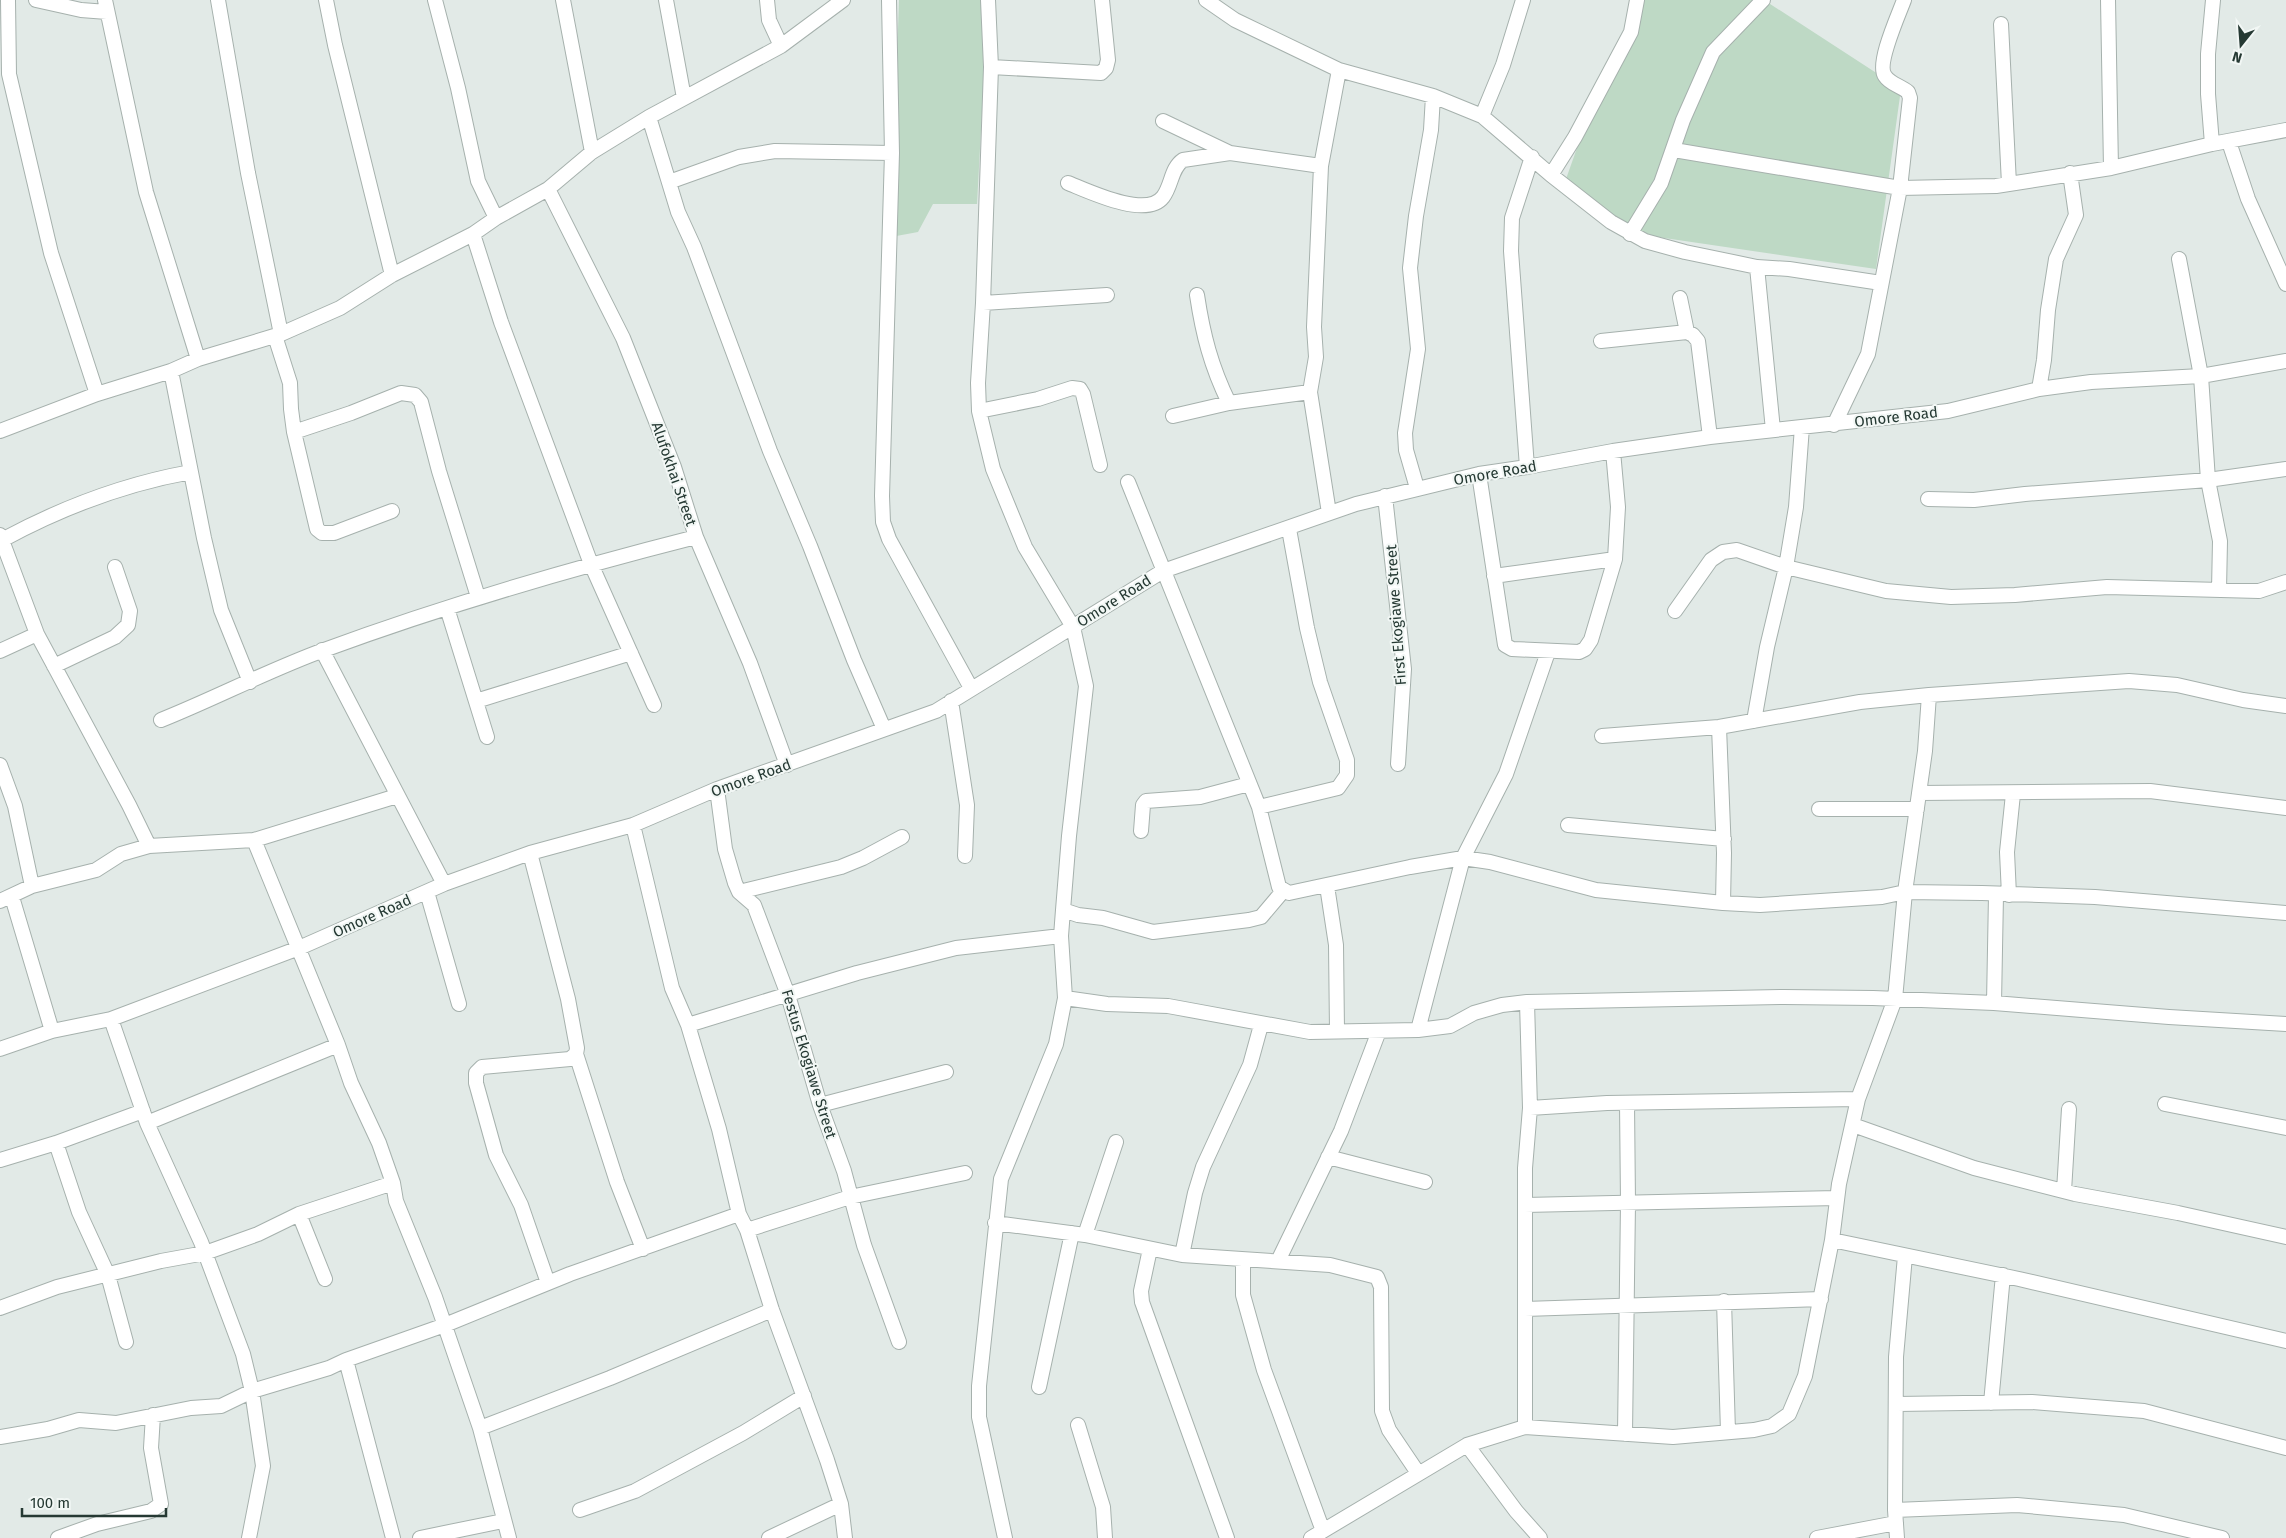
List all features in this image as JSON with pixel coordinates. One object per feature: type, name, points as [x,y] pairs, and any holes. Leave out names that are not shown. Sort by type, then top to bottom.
[{"type":"street","points":[[8,0],[9,74],[51,253],[97,394]]},
{"type":"street","points":[[36,0],[81,10],[106,6],[146,192],[198,358]]},
{"type":"street","points":[[218,0],[278,335],[290,383],[290,409],[294,432],[317,530],[322,533],[334,533],[392,511]]},
{"type":"street","points":[[326,0],[335,45],[392,275]]},
{"type":"street","points":[[435,0],[458,88],[478,181],[496,218]]},
{"type":"street","points":[[563,0],[592,152]]},
{"type":"street","points":[[666,0],[684,98]]},
{"type":"street","points":[[767,0],[769,20],[781,46]]},
{"type":"street","points":[[1,428],[97,394],[171,371],[198,358],[278,335],[340,308],[392,275],[473,234],[496,218],[548,189],[592,152],[649,117],[781,46],[843,0]]},
{"type":"street","points":[[889,0],[892,153],[882,496],[884,522],[889,539],[971,688]]},
{"type":"street","points":[[988,0],[992,67],[978,382],[979,411],[993,469],[1025,547],[1073,627],[1086,686],[1069,836],[1061,936],[1065,998],[1056,1044],[1001,1180],[979,1386],[979,1417],[1005,1538]]},
{"type":"street","points":[[992,67],[1101,72],[1106,68],[1108,60],[1102,0]]},
{"type":"street","points":[[1206,0],[1235,20],[1339,70],[1433,96],[1482,116],[1551,175],[1611,222],[1645,241],[1671,249],[1757,267],[1789,269],[1881,283]]},
{"type":"street","points":[[1482,116],[1503,65],[1523,0]]},
{"type":"street","points":[[1551,175],[1575,137],[1631,32],[1637,0]]},
{"type":"street","points":[[1630,234],[1661,183],[1683,120],[1713,52],[1763,0]]},
{"type":"street","points":[[1834,425],[1868,354],[1900,188],[1910,98],[1908,92],[1886,78],[1883,72],[1890,38],[1904,0]]},
{"type":"street","points":[[2108,0],[2110,168]]},
{"type":"street","points":[[2212,144],[2208,94],[2208,54],[2213,0]]},
{"type":"street","points":[[2001,24],[2009,184]]},
{"type":"street","points":[[1329,513],[1310,392],[1316,357],[1314,327],[1321,166],[1339,70]]},
{"type":"street","points":[[1417,488],[1406,450],[1405,433],[1418,349],[1410,268],[1416,216],[1431,130],[1433,96]]},
{"type":"street","points":[[649,117],[678,212],[694,247],[770,451],[810,546],[854,660],[884,729]]},
{"type":"street","points":[[1163,121],[1230,153]]},
{"type":"street","points":[[1674,150],[1900,188],[1996,186],[2110,168],[2212,144],[2286,130]]},
{"type":"street","points":[[2229,142],[2248,199],[2286,284]]},
{"type":"street","points":[[669,182],[756,153],[775,151],[892,153]]},
{"type":"street","points":[[1068,184],[1105,198],[1138,206],[1153,203],[1162,197],[1177,164],[1183,160],[1230,153],[1321,166]]},
{"type":"street","points":[[1527,467],[1511,251],[1512,218],[1532,157]]},
{"type":"street","points":[[2039,389],[2056,259],[2076,214],[2070,173]]},
{"type":"street","name":"Alufokhai Street","points":[[548,189],[623,338],[674,467],[696,537],[750,663],[787,765]]},
{"type":"street","points":[[473,234],[501,322],[591,564],[654,705]]},
{"type":"street","points":[[2179,259],[2202,376],[2208,480],[2220,541],[2219,590]]},
{"type":"street","points":[[1757,267],[1774,430]]},
{"type":"street","points":[[983,302],[1107,295]]},
{"type":"street","points":[[1197,295],[1204,337],[1220,384],[1229,403]]},
{"type":"street","points":[[1680,298],[1687,332]]},
{"type":"street","points":[[1601,340],[1687,332],[1693,335],[1698,341],[1710,437]]},
{"type":"street","name":"Omore Road","points":[[0,1049],[52,1031],[111,1018],[299,948],[444,884],[530,853],[633,825],[717,789],[936,711],[1163,571],[1289,529],[1329,513],[1385,496],[1478,474],[1613,451],[1710,437],[1834,425],[1948,411],[2039,389],[2091,382],[2202,376],[2286,361]]},
{"type":"street","points":[[171,371],[221,610],[250,682]]},
{"type":"street","points":[[979,411],[1038,399],[1072,388],[1080,388],[1086,402],[1100,464]]},
{"type":"street","points":[[1173,416],[1229,403],[1310,392]]},
{"type":"street","points":[[294,432],[351,413],[401,393],[415,395],[421,402],[439,471],[478,597]]},
{"type":"street","points":[[1754,721],[1767,647],[1786,567],[1796,507],[1802,427]]},
{"type":"street","points":[[1478,474],[1504,645],[1512,649],[1579,652],[1585,649],[1591,640],[1615,558],[1618,506],[1613,451]]},
{"type":"street","points":[[1928,499],[1974,500],[2025,494],[2208,480],[2286,469]]},
{"type":"street","points":[[149,846],[37,634],[5,564],[1,537],[45,517],[105,495],[153,479],[191,472]]},
{"type":"street","points":[[1128,482],[1259,807],[1279,886],[1288,893],[1410,867],[1463,858],[1490,862],[1596,890],[1723,903],[1760,905],[1882,897],[1905,892],[2095,897],[2286,913]]},
{"type":"street","name":"First Ekogiawe Street","points":[[1385,496],[1404,669],[1398,764]]},
{"type":"street","points":[[1259,807],[1338,788],[1347,775],[1347,760],[1320,682],[1307,628],[1289,529]]},
{"type":"street","points":[[161,720],[322,650],[478,597],[591,564],[696,537]]},
{"type":"street","points":[[1675,611],[1711,560],[1723,552],[1737,550],[1786,567],[1886,592],[1951,597],[2015,595],[2108,586],[2259,591],[2286,582]]},
{"type":"street","points":[[1494,576],[1615,558]]},
{"type":"street","points":[[54,666],[115,637],[128,625],[130,611],[115,567]]},
{"type":"street","points":[[447,608],[487,737]]},
{"type":"street","points":[[0,651],[37,634]]},
{"type":"street","points":[[322,650],[375,748],[397,796],[444,884]]},
{"type":"street","points":[[1418,1030],[1463,858],[1506,774],[1548,652]]},
{"type":"street","points":[[476,701],[631,653]]},
{"type":"street","points":[[1602,736],[1719,727],[1860,702],[1929,694],[2129,681],[2177,685],[2243,700],[2286,706]]},
{"type":"street","points":[[1243,1260],[1243,1295],[1264,1370],[1316,1536],[1466,1445],[1525,1427],[1673,1437],[1772,1426],[1789,1414],[1805,1376],[1822,1299],[1837,1198],[1858,1099],[1895,999],[1905,892],[1925,751],[1929,694]]},
{"type":"street","points":[[951,701],[967,805],[965,856]]},
{"type":"street","points":[[1719,727],[1724,839],[1723,903]]},
{"type":"street","points":[[0,765],[16,806],[32,886]]},
{"type":"street","points":[[1141,831],[1143,805],[1146,801],[1200,797],[1249,784]]},
{"type":"street","name":"Festus Ekogiawe Street","points":[[717,789],[726,849],[739,892],[754,905],[788,995],[820,1105],[844,1171],[864,1245],[899,1342]]},
{"type":"street","points":[[1919,793],[2013,794],[2150,791],[2286,808]]},
{"type":"street","points":[[1994,1003],[2002,895],[2013,794]]},
{"type":"street","points":[[52,1031],[6,899],[32,886],[96,870],[121,854],[149,846],[254,840],[397,796]]},
{"type":"street","points":[[1819,810],[1917,809]]},
{"type":"street","points":[[633,825],[672,988],[688,1025],[719,1128],[739,1214],[747,1230],[772,1310],[841,1504],[845,1538]]},
{"type":"street","points":[[1568,825],[1724,839]]},
{"type":"street","points":[[739,892],[841,867],[863,858],[902,837]]},
{"type":"street","points":[[254,840],[338,1044],[351,1083],[378,1143],[393,1183],[396,1201],[445,1325],[480,1428],[509,1538]]},
{"type":"street","points":[[530,853],[568,999],[576,1034],[576,1054],[618,1182],[643,1248]]},
{"type":"street","points":[[1328,886],[1336,945],[1337,1030]]},
{"type":"street","points":[[1063,910],[1078,915],[1103,918],[1153,932],[1261,917],[1283,891]]},
{"type":"street","points":[[427,892],[460,1004]]},
{"type":"street","points":[[688,1025],[857,973],[956,948],[1061,936]]},
{"type":"street","points":[[1065,998],[1107,1004],[1168,1006],[1310,1032],[1337,1030],[1379,1032],[1450,1026],[1474,1013],[1502,1005],[1527,1002],[1784,997],[1994,1003],[2169,1018],[2286,1024]]},
{"type":"street","points":[[1525,1427],[1525,1168],[1530,1108],[1527,1002]]},
{"type":"street","points":[[111,1018],[145,1118],[205,1253],[244,1354],[252,1391],[263,1466],[248,1538]]},
{"type":"street","points":[[1182,1255],[1195,1193],[1203,1166],[1250,1065],[1261,1024]]},
{"type":"street","points":[[1278,1261],[1341,1131],[1379,1032]]},
{"type":"street","points":[[0,1160],[145,1118],[338,1044]]},
{"type":"street","points":[[548,1282],[521,1205],[496,1155],[476,1083],[476,1073],[482,1067],[570,1059],[576,1054]]},
{"type":"street","points":[[820,1105],[946,1072]]},
{"type":"street","points":[[1530,1108],[1627,1103],[1858,1099]]},
{"type":"street","points":[[1625,1434],[1628,1203],[1627,1103]]},
{"type":"street","points":[[2165,1104],[2286,1128]]},
{"type":"street","points":[[2064,1191],[2069,1109]]},
{"type":"street","points":[[1853,1125],[1974,1168],[2064,1191],[2286,1237]]},
{"type":"street","points":[[1039,1387],[1079,1234],[1116,1142]]},
{"type":"street","points":[[56,1143],[79,1212],[108,1275],[126,1342]]},
{"type":"street","points":[[1328,1157],[1425,1182]]},
{"type":"street","points":[[747,1230],[850,1197],[965,1173]]},
{"type":"street","points":[[0,1308],[57,1287],[162,1261],[205,1253],[258,1234],[300,1214],[393,1183]]},
{"type":"street","points":[[1525,1205],[1837,1198]]},
{"type":"street","points":[[300,1214],[325,1279]]},
{"type":"street","points":[[0,1437],[48,1430],[79,1420],[116,1423],[191,1408],[221,1406],[252,1391],[329,1368],[346,1360],[445,1325],[548,1282],[739,1214]]},
{"type":"street","points":[[995,1223],[1079,1234],[1182,1255],[1330,1265],[1377,1277],[1380,1287],[1382,1411],[1389,1430],[1418,1473]]},
{"type":"street","points":[[1832,1240],[2003,1275],[2286,1342]]},
{"type":"street","points":[[1150,1249],[1141,1291],[1142,1302],[1227,1538]]},
{"type":"street","points":[[1897,1538],[1895,1517],[1896,1357],[1905,1256]]},
{"type":"street","points":[[1991,1403],[2003,1275]]},
{"type":"street","points":[[1525,1309],[1822,1299]]},
{"type":"street","points":[[1724,1301],[1728,1432]]},
{"type":"street","points":[[480,1428],[610,1378],[772,1310]]},
{"type":"street","points":[[346,1360],[393,1538]]},
{"type":"street","points":[[580,1510],[635,1491],[743,1433],[804,1396]]},
{"type":"street","points":[[1896,1404],[2032,1402],[2144,1411],[2286,1448]]},
{"type":"street","points":[[58,1538],[97,1524],[151,1511],[161,1504],[151,1448],[153,1415]]},
{"type":"street","points":[[1078,1426],[1103,1506],[1105,1538]]},
{"type":"street","points":[[1466,1445],[1516,1511],[1540,1538]]},
{"type":"street","points":[[769,1538],[841,1504]]},
{"type":"street","points":[[1817,1538],[1895,1517],[2017,1505],[2124,1515],[2222,1538]]},
{"type":"street","points":[[420,1538],[503,1521]]},
{"type":"green space","points":[[899,0],[988,0],[977,204],[933,204],[918,232],[891,237]]},
{"type":"green space","points":[[1636,0],[1764,0],[1901,89],[1876,269],[1637,234],[1566,179],[1577,148],[1629,32]]}]
